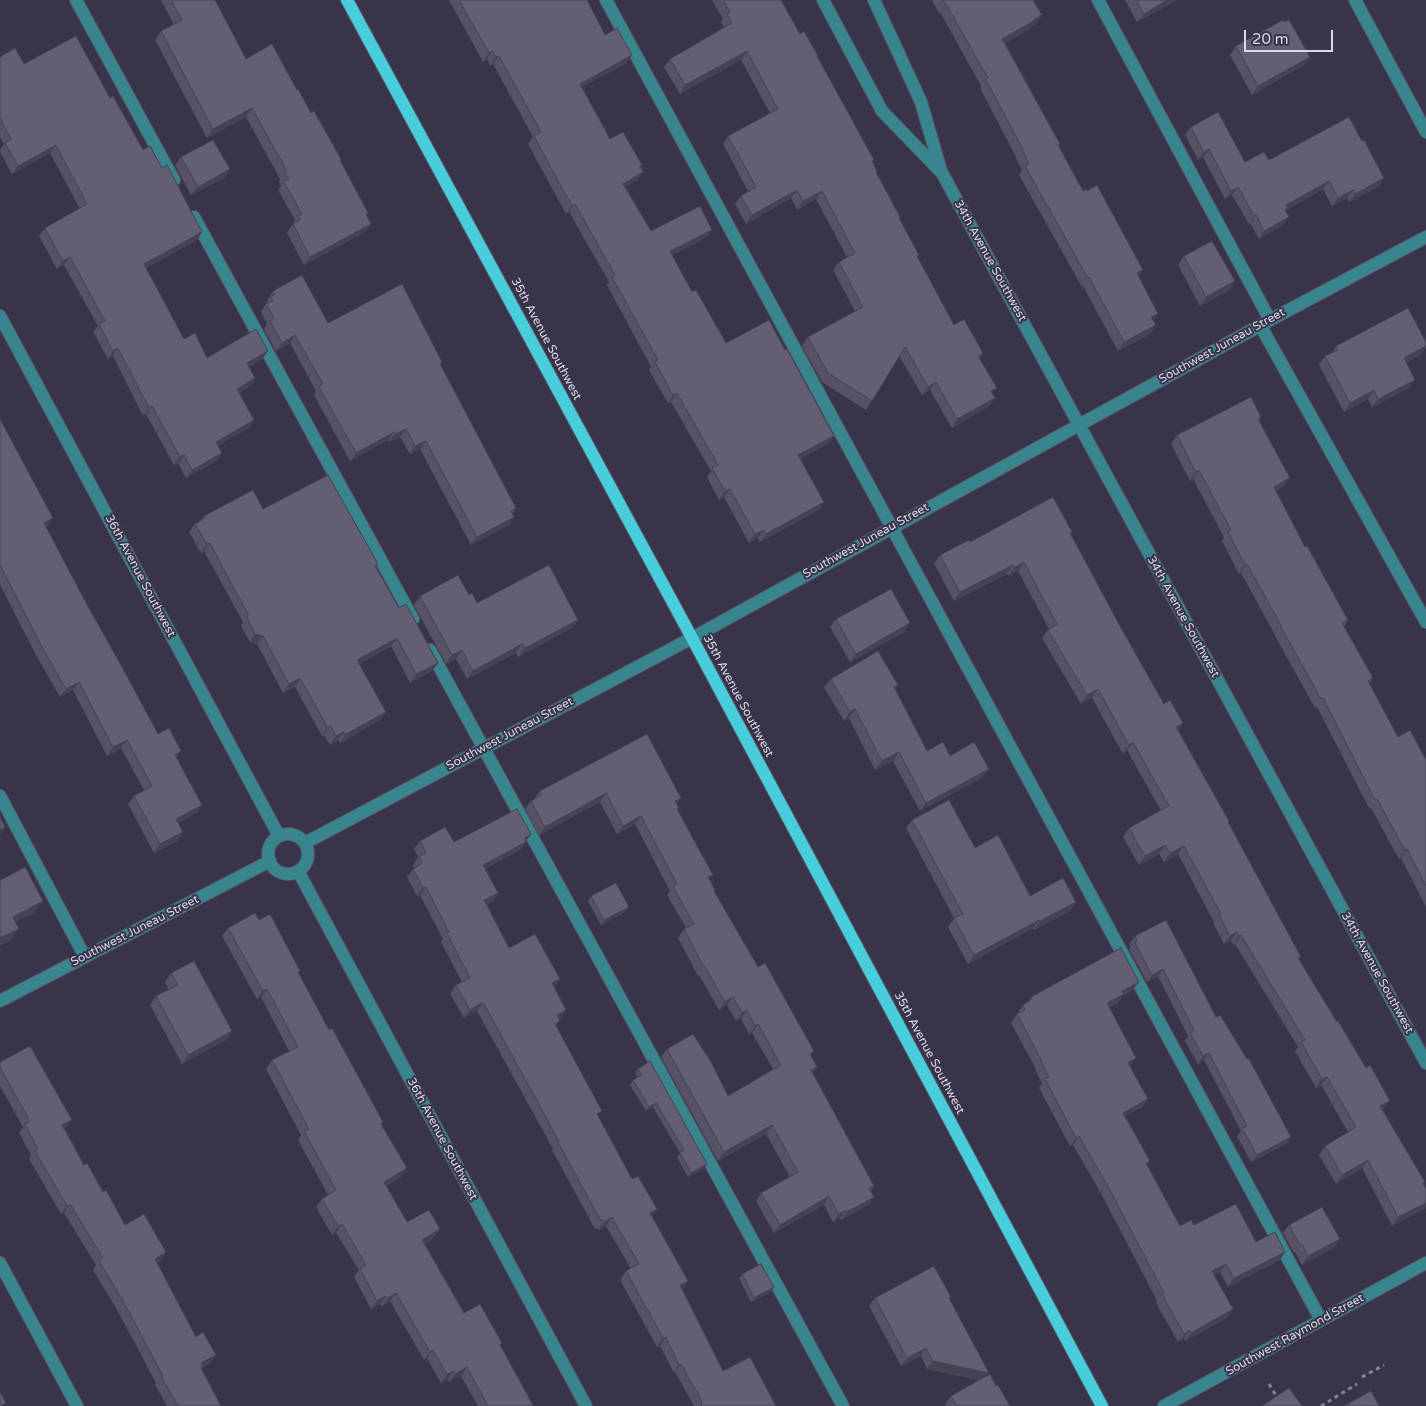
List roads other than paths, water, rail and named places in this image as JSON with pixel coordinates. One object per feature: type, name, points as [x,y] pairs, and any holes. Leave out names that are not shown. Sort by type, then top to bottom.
[{"type":"main road","name":"35th Avenue Southwest","points":[[347,0],[692,638],[1102,1406]]},
{"type":"street","points":[[76,0],[181,193]]},
{"type":"street","points":[[606,0],[1321,1320]]},
{"type":"street","name":"34th Avenue Southwest","points":[[823,0],[882,111],[940,171]]},
{"type":"street","name":"34th Avenue Southwest","points":[[874,0],[922,102],[940,171],[1426,1063]]},
{"type":"street","points":[[1098,0],[1265,322],[1426,622]]},
{"type":"street","points":[[1356,0],[1426,132]]},
{"type":"street","points":[[190,210],[843,1406]]},
{"type":"street","name":"Southwest Juneau Street","points":[[306,843],[692,638],[1078,424],[1426,236]]},
{"type":"street","name":"36th Avenue Southwest","points":[[0,316],[279,836]]},
{"type":"street","points":[[0,796],[85,957]]},
{"type":"street","points":[[292,834],[299,836],[306,843],[309,853],[308,860],[305,866],[298,871],[288,874],[281,873],[271,865],[268,852],[273,840],[279,836],[292,834]]},
{"type":"street","name":"Southwest Juneau Street","points":[[0,1001],[270,861]]},
{"type":"street","name":"36th Avenue Southwest","points":[[298,871],[586,1406]]},
{"type":"street","points":[[0,1263],[77,1406]]},
{"type":"street","name":"Southwest Raymond Street","points":[[1164,1406],[1426,1263]]}]
